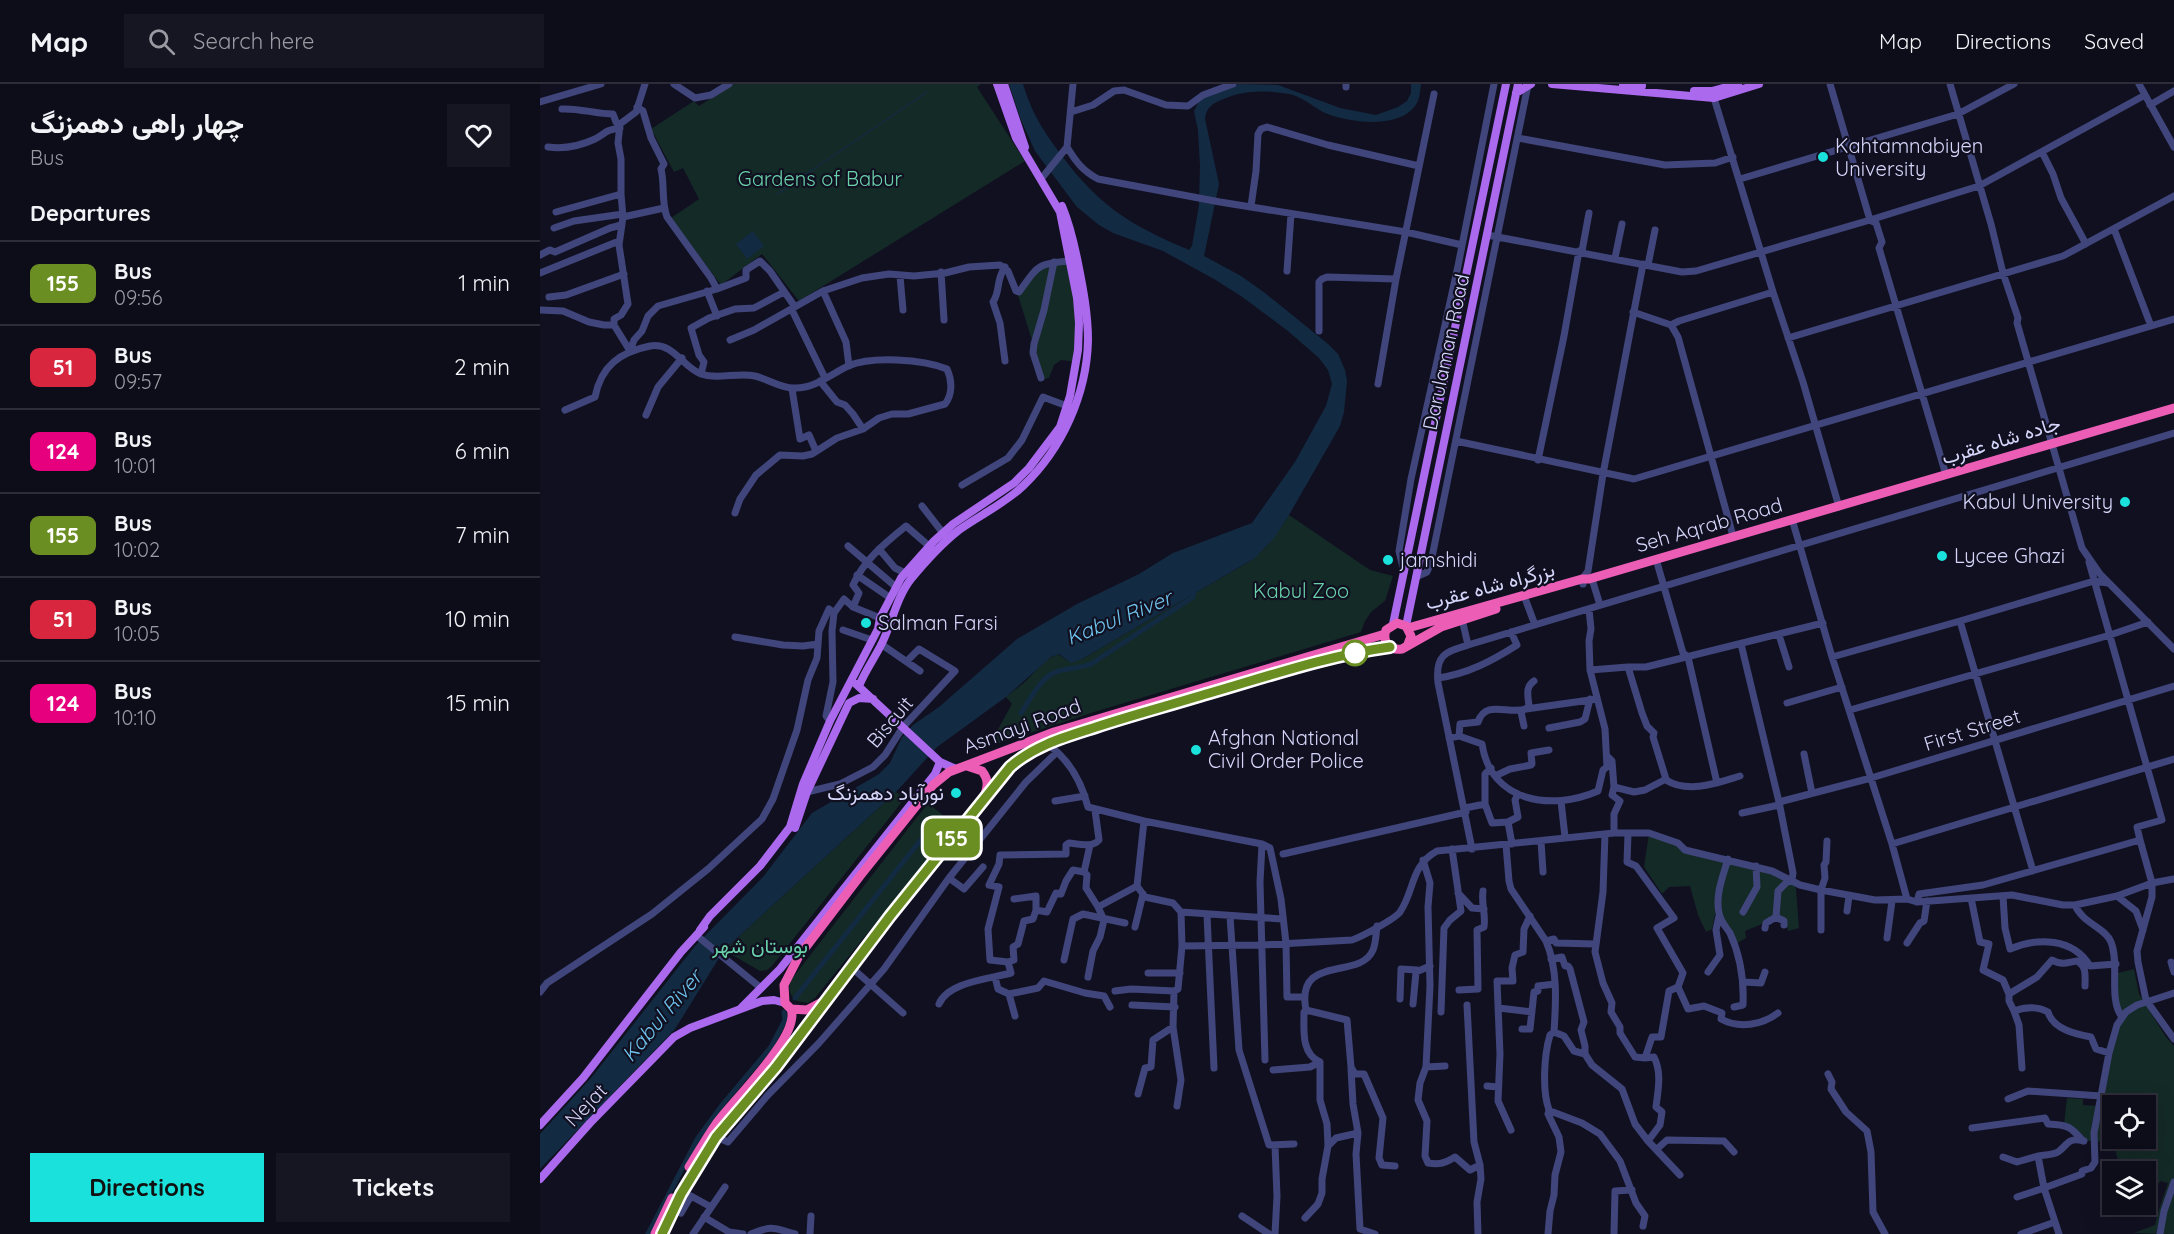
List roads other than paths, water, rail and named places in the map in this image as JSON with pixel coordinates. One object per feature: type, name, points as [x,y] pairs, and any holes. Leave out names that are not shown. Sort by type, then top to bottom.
[{"type":"highway","name":"جاده شاه عقرب","points":[[1839,507],[2174,408]]},
{"type":"highway","name":"Seh Aqrab Road","points":[[1462,619],[1733,536],[1839,507]]},
{"type":"highway","name":"بزرگراه شاه عقرب","points":[[1407,627],[1586,580]]},
{"type":"highway","name":"بزرگراه شاه عقرب","points":[[1408,644],[1440,627],[1462,619]]},
{"type":"highway","points":[[1393,624],[1402,624],[1407,627],[1411,636],[1408,644],[1402,649],[1390,647],[1385,641],[1385,634],[1393,624]]},
{"type":"highway","name":"Asmayi Road","points":[[655,1234],[702,1145],[788,1034],[793,1018],[784,984],[788,975],[800,956],[940,778],[956,769],[1054,732],[1385,634]]},
{"type":"highway","name":"Asmayi Road","points":[[662,1234],[689,1180],[716,1137],[790,1049],[851,966],[1010,767],[1047,743],[1281,672],[1360,651],[1390,647]]},
{"type":"highway","points":[[967,766],[982,771],[987,778],[982,802]]},
{"type":"highway","points":[[788,1006],[807,1010],[826,999]]},
{"type":"main road","points":[[996,84],[1016,138],[1030,165],[1044,175]]},
{"type":"main road","points":[[859,686],[909,582],[959,530],[1020,488],[1037,472],[1064,435],[1084,373],[1088,340],[1084,292],[1071,227],[1044,175],[1026,147],[1004,84]]},
{"type":"main road","name":"Darulaman Road","points":[[1393,624],[1506,84]]},
{"type":"main road","points":[[1517,88],[1530,84]]},
{"type":"main road","points":[[1552,84],[1714,98],[1760,84]]},
{"type":"main road","points":[[1623,84],[1712,91],[1738,84]]},
{"type":"main road","name":"Darulaman Road","points":[[1407,627],[1517,88]]},
{"type":"main road","points":[[1502,105],[1512,111]]},
{"type":"main road","points":[[699,934],[710,916],[760,866],[790,827],[802,784],[830,721],[878,630],[880,618],[889,597],[905,573],[943,533],[1014,483],[1029,468],[1060,427],[1074,374],[1079,338],[1077,298],[1061,210]]},
{"type":"main road","points":[[850,681],[859,686],[940,762],[956,769]]},
{"type":"main road","points":[[540,1125],[583,1078],[699,934],[764,868],[795,830],[807,792],[849,703],[859,698],[873,699]]},
{"type":"main road","points":[[741,1008],[780,969],[935,774],[940,762]]},
{"type":"main road","name":"Nejat","points":[[540,1179],[590,1123],[674,1037],[690,1028],[762,1001],[774,1000],[788,1006]]},
{"type":"street","points":[[540,102],[601,84]]},
{"type":"street","points":[[548,147],[558,148],[585,143],[607,130],[620,126],[636,111],[645,84]]},
{"type":"street","points":[[674,84],[695,98],[711,95],[729,84]]},
{"type":"street","points":[[1044,175],[1066,149],[1073,84]]},
{"type":"street","points":[[1071,112],[1093,105],[1114,91],[1124,90],[1166,105],[1188,105],[1203,94],[1233,84]]},
{"type":"street","points":[[1404,572],[1399,551],[1411,479],[1494,84]]},
{"type":"street","points":[[1416,577],[1427,572],[1530,84]]},
{"type":"street","points":[[1830,84],[1870,220],[1876,223],[1879,233],[1881,242],[1879,248],[1946,475]]},
{"type":"street","points":[[1950,84],[2003,273],[2018,318],[2017,323],[2163,820],[2137,827],[2152,883],[2152,897],[2137,951],[2146,1000],[2174,1039]]},
{"type":"street","points":[[1740,179],[1958,114],[2014,84]]},
{"type":"street","points":[[2139,84],[2174,147]]},
{"type":"street","points":[[2150,105],[2174,91]]},
{"type":"street","points":[[1378,384],[1396,279],[1434,94]]},
{"type":"street","points":[[1487,235],[1682,272],[1696,271],[1979,186],[2145,95]]},
{"type":"street","points":[[1714,98],[1816,424],[1839,507]]},
{"type":"street","points":[[637,107],[643,111],[651,138],[664,164],[661,169],[664,208],[672,226],[717,289]]},
{"type":"street","points":[[562,109],[583,109],[595,114],[613,114],[620,126]]},
{"type":"street","points":[[620,126],[618,143],[621,159],[623,215],[619,241],[628,304],[621,315],[614,319],[614,325],[630,351]]},
{"type":"street","points":[[1251,206],[1258,134],[1261,129],[1267,127],[1328,145],[1419,166]]},
{"type":"street","points":[[1518,138],[1665,165],[1715,163],[1733,157]]},
{"type":"street","points":[[1066,149],[1077,164],[1098,179],[1220,202],[1406,232],[1462,245]]},
{"type":"street","points":[[2042,152],[2054,174],[2061,198],[2086,244]]},
{"type":"street","points":[[556,212],[621,194]]},
{"type":"street","points":[[1788,338],[2063,256],[2174,196]]},
{"type":"street","points":[[554,228],[580,220],[664,208]]},
{"type":"street","points":[[1538,460],[1589,213]]},
{"type":"street","points":[[1287,271],[1291,214]]},
{"type":"street","points":[[1615,258],[1622,224]]},
{"type":"street","points":[[540,255],[549,250],[555,252],[621,225]]},
{"type":"street","points":[[2114,229],[2151,326]]},
{"type":"street","points":[[1600,605],[1586,580],[1633,312],[1655,230]]},
{"type":"street","points":[[540,273],[619,241]]},
{"type":"street","points":[[630,351],[648,315],[658,306],[746,278],[746,270],[760,261],[770,271],[793,308],[822,380],[837,402],[845,405],[863,429]]},
{"type":"street","points":[[1005,267],[1016,291],[1019,292],[1034,270],[1040,266],[1070,261]]},
{"type":"street","points":[[1041,378],[1033,352],[1054,262]]},
{"type":"street","points":[[730,340],[823,291],[862,278],[889,274],[900,276],[945,273],[969,267],[997,265],[1005,267]]},
{"type":"street","points":[[1005,267],[998,279],[998,295],[993,302],[1000,323],[1005,361]]},
{"type":"street","points":[[941,272],[944,320]]},
{"type":"street","points":[[549,297],[566,295],[624,274]]},
{"type":"street","points":[[900,276],[903,310]]},
{"type":"street","points":[[1318,331],[1322,279],[1328,277],[1396,279]]},
{"type":"street","points":[[707,291],[717,315]]},
{"type":"street","points":[[823,291],[846,342],[849,366]]},
{"type":"street","points":[[701,374],[704,362],[699,355],[691,328],[735,309],[754,308],[784,292]]},
{"type":"street","points":[[1633,312],[1671,325],[1773,292]]},
{"type":"street","points":[[540,310],[563,311],[589,322],[614,325]]},
{"type":"street","points":[[1456,441],[1634,479],[2174,318]]},
{"type":"street","points":[[1671,325],[1678,337],[1733,536]]},
{"type":"street","points":[[565,410],[595,397],[598,380],[613,362],[630,351],[657,346],[675,353],[691,369],[701,374],[755,376],[792,388],[804,388],[866,360],[900,361],[947,369],[951,380],[948,401],[945,404],[908,414],[885,416],[863,429],[837,438],[812,454],[780,455],[756,475],[740,499],[735,513]]},
{"type":"street","points":[[646,415],[658,387],[682,358]]},
{"type":"street","points":[[792,388],[800,439],[809,435],[816,450]]},
{"type":"street","points":[[962,485],[1008,458],[1022,440],[1043,398],[1067,406]]},
{"type":"street","points":[[1472,849],[1438,678],[1438,663],[1444,654],[1800,544],[2174,433]]},
{"type":"street","points":[[921,506],[943,533]]},
{"type":"street","points":[[1792,519],[1832,657],[1892,844],[1906,899]]},
{"type":"street","points":[[853,607],[859,593],[853,585],[857,575],[879,549],[906,526],[929,546]]},
{"type":"street","points":[[848,546],[896,587]]},
{"type":"street","points":[[879,549],[895,568],[905,573]]},
{"type":"street","points":[[2086,554],[2108,583],[2174,649]]},
{"type":"street","points":[[1656,559],[1683,653],[1688,657],[1717,783]]},
{"type":"street","points":[[857,575],[889,597]]},
{"type":"street","points":[[1832,657],[2094,581],[2108,583]]},
{"type":"street","points":[[830,721],[826,716],[833,682],[834,613],[844,599],[853,607],[880,618]]},
{"type":"street","points":[[1526,601],[1535,625]]},
{"type":"street","points":[[540,992],[548,983],[652,914],[708,869],[762,819],[773,799],[800,720],[808,680],[817,658],[819,631],[829,609],[834,613]]},
{"type":"street","points":[[1449,738],[1459,736],[1482,744],[1484,756],[1495,776],[1518,794],[1546,801],[1560,801],[1598,791],[1603,770],[1607,767],[1607,756],[1605,729],[1593,699],[1589,641],[1591,629],[1588,609]]},
{"type":"street","points":[[1462,619],[1468,645]]},
{"type":"street","points":[[1960,621],[2033,871]]},
{"type":"street","points":[[1850,710],[2148,622]]},
{"type":"street","points":[[1590,670],[1623,666],[1646,667],[1823,623]]},
{"type":"street","points":[[843,630],[872,640]]},
{"type":"street","points":[[1438,678],[1469,671],[1498,657],[1517,645],[1511,632]]},
{"type":"street","points":[[1779,635],[1789,667]]},
{"type":"street","points":[[735,637],[783,645],[818,644]]},
{"type":"street","points":[[881,644],[920,671]]},
{"type":"street","points":[[1741,644],[1793,873],[1791,879],[1778,891],[1776,917]]},
{"type":"street","name":"Biscuit","points":[[807,792],[840,784],[873,767],[956,671],[919,649],[907,661]]},
{"type":"street","points":[[1628,667],[1642,714],[1647,726],[1654,734],[1666,780]]},
{"type":"street","points":[[1524,726],[1521,712],[1529,706],[1527,691],[1529,684],[1534,681]]},
{"type":"street","name":"First Street","points":[[1742,813],[1871,778],[2174,686]]},
{"type":"street","points":[[1787,703],[1842,687]]},
{"type":"street","points":[[1459,736],[1460,724],[1478,722],[1481,713],[1488,709],[1517,712],[1593,699]]},
{"type":"street","points":[[1549,728],[1585,719],[1593,699]]},
{"type":"street","points":[[1047,743],[1074,773],[1088,807],[1144,821],[1262,844],[1270,848],[1273,853],[1281,899],[1286,943],[1287,997],[1304,997]]},
{"type":"street","points":[[1495,776],[1510,769],[1532,764],[1531,753],[1549,750]]},
{"type":"street","points":[[716,1137],[728,1142],[870,985],[950,878],[1026,783],[1057,752]]},
{"type":"street","points":[[1804,754],[1812,793]]},
{"type":"street","points":[[1607,756],[1612,761],[1614,787],[1612,795],[1620,801],[1614,814],[1614,833]]},
{"type":"street","points":[[1892,844],[2174,759]]},
{"type":"street","points":[[1491,768],[1485,774],[1485,804],[1492,824],[1508,822],[1518,817],[1515,800],[1518,794]]},
{"type":"street","points":[[1614,787],[1634,792],[1645,790],[1666,780],[1683,787],[1717,783],[1740,776]]},
{"type":"street","points":[[1055,801],[1085,796]]},
{"type":"street","points":[[1560,801],[1565,837]]},
{"type":"street","points":[[1283,854],[1485,804]]},
{"type":"street","points":[[1014,899],[1036,896],[1036,910],[1033,919],[1024,921],[1018,944],[1013,947],[1014,960],[1008,962],[990,960],[988,929],[999,887],[989,885],[999,864],[1000,855],[1066,854],[1066,845],[1069,843],[1090,845],[1099,840],[1095,810]]},
{"type":"street","points":[[1115,991],[1131,989],[1174,991],[1178,988],[1182,946],[1181,912],[1173,903],[1148,898],[1137,885],[1144,821]]},
{"type":"street","points":[[1508,822],[1509,881],[1521,906],[1530,916],[1550,949],[1556,984],[1554,1032],[1550,1035],[1546,1055],[1546,1101],[1561,1152],[1555,1176],[1548,1234]]},
{"type":"street","points":[[1182,946],[1208,947],[1352,940],[1394,919],[1401,911],[1423,860],[1437,851],[1614,833],[1649,833],[1678,843],[1685,849],[1756,866],[1791,879],[1800,885],[1849,896],[1892,901],[1906,899],[1917,902],[2003,896],[2075,905],[2116,897],[2152,883],[2174,879]]},
{"type":"street","points":[[1605,834],[1603,892],[1595,944],[1598,969],[1612,1003],[1611,1012],[1620,1027],[1620,1033],[1635,1057],[1646,1059],[1654,1057],[1658,1065],[1656,1107],[1662,1112],[1660,1125],[1648,1141]]},
{"type":"street","points":[[1628,834],[1627,862],[1636,866],[1674,918],[1657,928],[1683,973],[1678,987],[1688,1009],[1704,1006],[1722,1013],[1721,1019],[1734,1025],[1754,1023],[1771,1018],[1778,1013]]},
{"type":"street","points":[[1917,902],[1918,894],[1983,885],[2140,840]]},
{"type":"street","points":[[1541,841],[1543,872]]},
{"type":"street","points":[[1821,930],[1821,890],[1825,878],[1827,841]]},
{"type":"street","points":[[1262,844],[1260,882],[1265,1060]]},
{"type":"street","points":[[1088,977],[1093,951],[1100,937],[1104,920],[1086,888],[1087,875],[1084,872],[1090,845]]},
{"type":"street","points":[[1441,1012],[1444,928],[1461,911],[1452,849]]},
{"type":"street","points":[[1708,972],[1720,955],[1716,930],[1719,915],[1718,892],[1728,859]]},
{"type":"street","points":[[1423,860],[1430,883],[1428,907],[1430,966],[1426,1067],[1420,1083],[1418,1100],[1427,1121],[1426,1161],[1443,1164],[1455,1157],[1470,1170],[1480,1165]]},
{"type":"street","points":[[1743,912],[1757,887],[1756,866]]},
{"type":"street","points":[[950,878],[964,889],[983,867]]},
{"type":"street","points":[[1036,910],[1047,912],[1056,893],[1061,894],[1073,870],[1084,872]]},
{"type":"street","points":[[1098,907],[1137,885]]},
{"type":"street","points":[[1459,990],[1478,989],[1478,930],[1484,927],[1486,914],[1481,904],[1483,891]]},
{"type":"street","points":[[1458,893],[1472,908],[1484,909]]},
{"type":"street","points":[[1135,927],[1143,894]]},
{"type":"street","points":[[1847,911],[1849,896]]},
{"type":"street","points":[[2003,896],[2005,928],[2010,949],[2026,942],[2040,941],[2076,949],[2084,955],[2090,966],[2116,963]]},
{"type":"street","points":[[2116,897],[2136,911],[2144,930]]},
{"type":"street","points":[[1971,898],[1980,942],[1989,944],[1983,970],[2003,980],[2019,1025],[2022,1068]]},
{"type":"street","points":[[1887,938],[1892,901]]},
{"type":"street","points":[[1907,943],[1920,923],[1924,921],[1927,901]]},
{"type":"street","points":[[2075,905],[2079,914],[2111,942],[2116,963],[2116,1006],[2122,1017]]},
{"type":"street","points":[[1181,912],[1282,919]]},
{"type":"street","points":[[1064,960],[1073,919],[1083,914],[1125,924]]},
{"type":"street","points":[[1207,915],[1214,1068]]},
{"type":"street","points":[[1719,915],[1737,953],[1739,973],[1744,982],[1743,1005],[1734,1007]]},
{"type":"street","points":[[1230,916],[1239,1050],[1267,1142],[1275,1146],[1294,1144]]},
{"type":"street","points":[[1511,1130],[1500,1108],[1498,1087],[1497,981],[1513,981],[1512,968],[1515,955],[1522,952],[1524,929],[1530,916]]},
{"type":"street","points":[[1776,917],[1784,921],[1784,925]]},
{"type":"street","points":[[1765,928],[1766,923],[1776,917]]},
{"type":"street","points":[[1320,1062],[1312,1059],[1304,1042],[1304,1012],[1306,1010],[1304,997],[1308,986],[1320,972],[1358,964],[1367,958],[1373,950],[1377,926]]},
{"type":"street","points":[[699,934],[761,988]]},
{"type":"street","points":[[1546,941],[1554,939],[1556,943],[1595,944]]},
{"type":"street","points":[[1551,959],[1562,957],[1565,966],[1570,969],[1584,1022],[1581,1030],[1585,1054],[1592,1065],[1622,1089],[1635,1124],[1680,1175]]},
{"type":"street","points":[[2009,994],[2037,976],[2052,960],[2057,963],[2077,961],[2082,963],[2085,971],[2085,986]]},
{"type":"street","points":[[939,1004],[947,992],[959,986],[1011,974],[1008,962]]},
{"type":"street","points":[[2171,962],[2174,972]]},
{"type":"street","points":[[851,966],[903,1013]]},
{"type":"street","points":[[1400,999],[1401,969],[1417,970],[1430,966]]},
{"type":"street","points":[[1413,1004],[1417,970]]},
{"type":"street","points":[[1744,982],[1761,983],[1765,972]]},
{"type":"street","points":[[1148,973],[1180,973]]},
{"type":"street","points":[[995,977],[998,989],[1009,994],[1038,987],[1044,981],[1104,996],[1110,1007]]},
{"type":"street","points":[[1522,1029],[1530,1029],[1534,992],[1538,991],[1538,986],[1556,984]]},
{"type":"street","points":[[1646,1059],[1652,1037],[1661,1037],[1669,991],[1678,987]]},
{"type":"street","points":[[1174,991],[1173,1028],[1181,1080],[1177,1106]]},
{"type":"street","points":[[2018,1197],[2082,1174],[2082,1171],[2091,1167],[2095,1162],[2094,1140],[2109,1053],[2122,1017],[2146,1000],[2174,993]]},
{"type":"street","points":[[1009,994],[1015,1016]]},
{"type":"street","points":[[1132,1005],[1175,1007]]},
{"type":"street","points":[[1467,1005],[1474,1142],[1481,1179],[1477,1202],[1478,1234]]},
{"type":"street","points":[[2014,1011],[2028,1007],[2043,1009],[2048,1012],[2050,1019],[2057,1026],[2091,1037],[2096,1049],[2109,1053]]},
{"type":"street","points":[[1499,1008],[1532,1012]]},
{"type":"street","points":[[1306,1010],[1347,1020],[1353,1104],[1358,1133],[1356,1154],[1360,1229],[1375,1234]]},
{"type":"street","points":[[1138,1094],[1145,1068],[1151,1067],[1154,1040],[1173,1028]]},
{"type":"street","points":[[1554,1032],[1564,1036],[1574,1052],[1585,1054]]},
{"type":"street","points":[[790,1049],[796,1065]]},
{"type":"street","points":[[1273,1070],[1310,1067],[1320,1062]]},
{"type":"street","points":[[1305,1218],[1317,1204],[1322,1193],[1328,1146],[1327,1124],[1320,1100],[1320,1062]]},
{"type":"street","points":[[1426,1067],[1445,1066]]},
{"type":"street","points":[[1351,1067],[1355,1074],[1364,1074],[1383,1118],[1379,1158],[1389,1167],[1395,1166]]},
{"type":"street","points":[[1828,1074],[1832,1082],[1831,1089],[1846,1112],[1867,1131],[1871,1152],[1873,1212],[1885,1234]]},
{"type":"street","points":[[1486,1086],[1498,1087]]},
{"type":"street","points":[[2008,1099],[2028,1091],[2101,1096]]},
{"type":"street","points":[[1548,1114],[1553,1112],[1582,1123],[1600,1134],[1620,1161],[1636,1203],[1645,1216],[1643,1227]]},
{"type":"street","points":[[1972,1128],[2045,1118],[2048,1124],[2072,1127],[2084,1141]]},
{"type":"street","points":[[1328,1146],[1336,1138],[1358,1133]]},
{"type":"street","points":[[1657,1149],[1667,1140],[1724,1141],[1734,1152]]},
{"type":"street","points":[[2003,1157],[2017,1162],[2056,1153],[2072,1140],[2094,1140]]},
{"type":"street","points":[[1275,1146],[1277,1196],[1275,1234]]},
{"type":"street","points":[[2038,1156],[2044,1188],[2059,1234]]},
{"type":"street","points":[[2160,1234],[2164,1211],[2174,1182]]},
{"type":"street","points":[[693,1234],[725,1187]]},
{"type":"street","points":[[1614,1234],[1615,1191],[1632,1190]]},
{"type":"street","points":[[673,1209],[681,1212],[692,1196],[711,1207]]},
{"type":"street","points":[[810,1234],[811,1216]]},
{"type":"street","points":[[1242,1216],[1269,1234]]},
{"type":"street","points":[[704,1217],[728,1233],[743,1234]]},
{"type":"street","points":[[2020,1234],[2055,1222]]},
{"type":"street","points":[[751,1234],[768,1227],[776,1227],[795,1234]]},
{"type":"water","name":"Kabul River","points":[[1009,84],[1023,84],[1035,114],[1050,139],[1076,174],[1104,202],[1134,223],[1189,250],[1192,246],[1199,205],[1200,166],[1198,130],[1194,111],[1200,99],[1239,84],[1278,85],[1340,108],[1376,115],[1407,101],[1411,93],[1411,84],[1421,84],[1415,106],[1407,113],[1386,121],[1360,121],[1335,117],[1297,96],[1268,92],[1233,95],[1212,105],[1206,114],[1205,119],[1219,184],[1204,256],[1241,276],[1265,293],[1338,354],[1347,381],[1344,412],[1340,426],[1289,515],[1274,538],[1255,558],[1082,659],[1071,663],[1059,654],[1051,657],[1006,697],[937,747],[896,792],[724,950],[675,1029],[540,1169],[540,1134],[591,1078],[695,946],[763,877],[812,813],[879,774],[890,763],[902,737],[913,725],[939,707],[1017,639],[1077,604],[1139,574],[1173,553],[1252,523],[1295,462],[1326,406],[1332,384],[1328,370],[1319,358],[1288,331],[1214,279],[1163,251],[1113,233],[1077,207],[1035,151],[1021,120]]},
{"type":"water","points":[[753,231],[764,246],[747,259],[736,244]]},
{"type":"waterway","points":[[777,194],[927,92]]},
{"type":"waterway","name":"Kabul River","points":[[1021,713],[1047,677],[1059,671],[1091,664],[1193,597],[1194,592],[1191,587]]},
{"type":"waterway","points":[[795,998],[935,822]]},
{"type":"waterway","points":[[648,1234],[698,1138],[771,1047],[785,1020],[784,1012]]},
{"type":"place","name":"Kahtamnabiyen University","points":[[1823,157]]},
{"type":"place","name":"Kabul University","points":[[2125,502]]},
{"type":"place","name":"Lycee Ghazi","points":[[1942,556]]},
{"type":"place","name":"jamshidi","points":[[1388,560]]},
{"type":"place","name":"Salman Farsi","points":[[866,623]]},
{"type":"place","name":"Afghan National Civil Order Police","points":[[1196,750]]},
{"type":"place","name":"نورآباد دهمزنگ","points":[[956,793]]},
{"type":"park label","name":"Gardens of Babur","points":[[820,179]]},
{"type":"park label","name":"Kabul Zoo","points":[[1301,591]]},
{"type":"park label","name":"بوستان شهر","points":[[760,946]]}]
